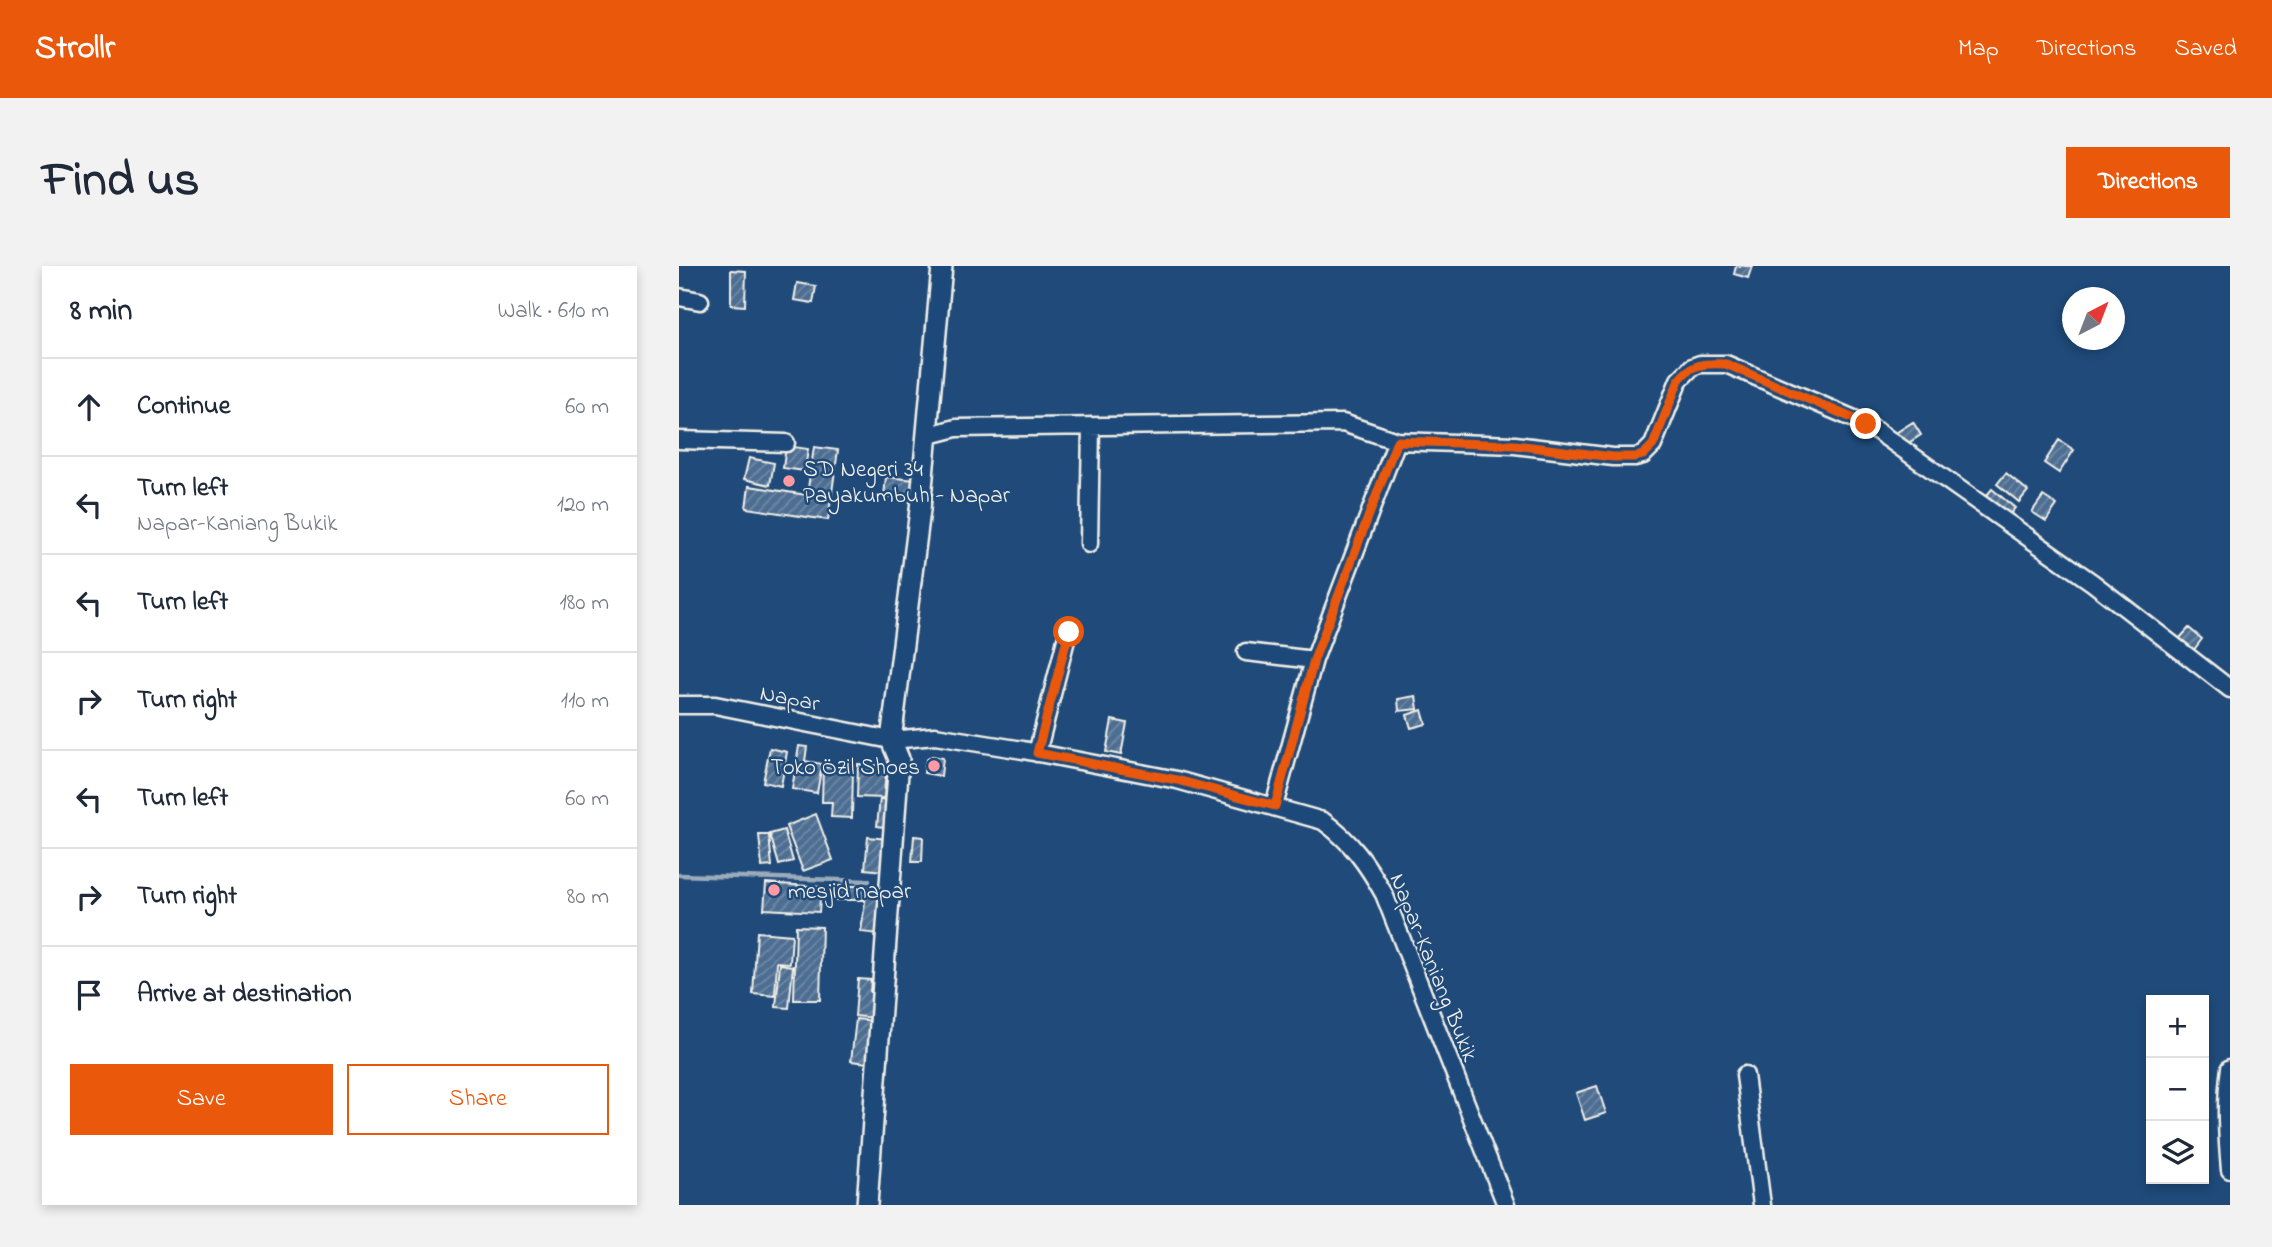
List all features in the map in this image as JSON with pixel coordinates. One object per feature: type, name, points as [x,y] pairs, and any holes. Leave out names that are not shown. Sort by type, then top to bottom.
[{"type":"main road","points":[[867,1205],[899,759],[891,740],[920,510],[941,266]]},
{"type":"street","points":[[679,298],[700,301]]},
{"type":"street","points":[[926,436],[956,428],[1343,423],[1397,441],[1515,445],[1613,457],[1635,457],[1643,455],[1653,445],[1684,373],[1700,364],[1726,364],[1877,431],[2093,583],[2230,689]]},
{"type":"street","points":[[1089,544],[1091,426]]},
{"type":"street","points":[[679,440],[786,443]]},
{"type":"street","points":[[1275,806],[1314,660],[1397,441]]},
{"type":"street","points":[[1037,753],[1069,632]]},
{"type":"street","points":[[1246,653],[1314,660]]},
{"type":"street","name":"Napar","points":[[679,705],[715,705],[891,740]]},
{"type":"street","name":"Napar-Kaniang Bukik","points":[[891,740],[935,737],[1177,780],[1323,821],[1342,834],[1365,860],[1397,924],[1506,1205]]},
{"type":"street","points":[[2230,1068],[2226,1129],[2230,1170]]},
{"type":"street","points":[[1745,1075],[1762,1205]]},
{"type":"building","points":[[1736,266],[1752,266],[1748,278],[1734,274]]},
{"type":"building","points":[[731,270],[746,271],[745,306],[731,305]]},
{"type":"building","points":[[797,283],[816,286],[813,303],[794,300]]},
{"type":"building","points":[[1913,422],[1921,435],[1902,447],[1894,434]]},
{"type":"building","points":[[2059,440],[2074,450],[2059,473],[2044,463]]},
{"type":"building","points":[[786,446],[808,449],[805,471],[783,468]]},
{"type":"building","points":[[814,447],[838,450],[828,520],[746,508],[749,486],[807,495]]},
{"type":"building","points":[[749,458],[774,463],[770,485],[744,479]]},
{"type":"building","points":[[2006,473],[2028,491],[2019,502],[1997,484]]},
{"type":"building","points":[[886,477],[915,480],[913,499],[884,496]]},
{"type":"building","points":[[1992,489],[2015,508],[2005,520],[1982,501]]},
{"type":"building","points":[[2043,496],[2057,505],[2046,521],[2032,512]]},
{"type":"building","points":[[2189,628],[2202,639],[2193,651],[2179,639]]},
{"type":"building","points":[[1416,696],[1418,709],[1399,711],[1398,699]]},
{"type":"building","points":[[1422,710],[1426,724],[1411,728],[1407,715]]},
{"type":"building","points":[[1112,720],[1127,723],[1121,755],[1106,752]]},
{"type":"building","points":[[799,746],[807,747],[805,761],[822,764],[817,793],[792,789]]},
{"type":"building","points":[[770,748],[787,752],[781,786],[763,782]]},
{"type":"building","points":[[932,756],[943,758],[941,776],[924,773],[926,760]]},
{"type":"building","points":[[858,764],[886,766],[884,798],[857,797]]},
{"type":"building","points":[[823,767],[853,768],[852,818],[831,817],[832,802],[822,802]]},
{"type":"building","points":[[880,799],[892,801],[889,828],[877,826]]},
{"type":"building","points":[[816,814],[833,860],[803,871],[786,826]]},
{"type":"building","points":[[784,830],[793,861],[779,865],[770,834]]},
{"type":"building","points":[[759,835],[769,835],[772,866],[762,867]]},
{"type":"building","points":[[914,836],[923,837],[922,862],[912,862]]},
{"type":"building","points":[[868,837],[887,839],[884,871],[865,869]]},
{"type":"building","points":[[766,883],[821,887],[819,912],[764,909]]},
{"type":"building","points":[[831,886],[864,886],[864,900],[831,900]]},
{"type":"building","points":[[867,887],[885,890],[878,934],[861,932]]},
{"type":"building","points":[[796,926],[822,927],[820,1000],[794,1000]]},
{"type":"building","points":[[757,932],[792,935],[790,963],[777,962],[775,996],[753,994]]},
{"type":"building","points":[[780,964],[793,966],[789,1008],[776,1007]]},
{"type":"building","points":[[858,979],[871,980],[870,992],[877,992],[875,1018],[855,1016]]},
{"type":"building","points":[[856,1019],[873,1021],[868,1063],[851,1061]]},
{"type":"building","points":[[1597,1086],[1606,1113],[1585,1120],[1576,1093]]},
{"type":"waterway","points":[[679,875],[869,881]]},
{"type":"place","name":"SD Negeri 34 Payakumbuh - Napar","points":[[789,481]]},
{"type":"place","name":"Toko Özil Shoes","points":[[934,766]]},
{"type":"place","name":"mesjid napar","points":[[774,890]]},
{"type":"route","points":[[1069,632],[1037,753],[1177,780],[1275,806],[1314,660],[1397,441],[1515,445],[1624,458],[1643,455],[1653,445],[1679,380],[1692,367],[1707,363],[1726,364],[1866,424]]}]
